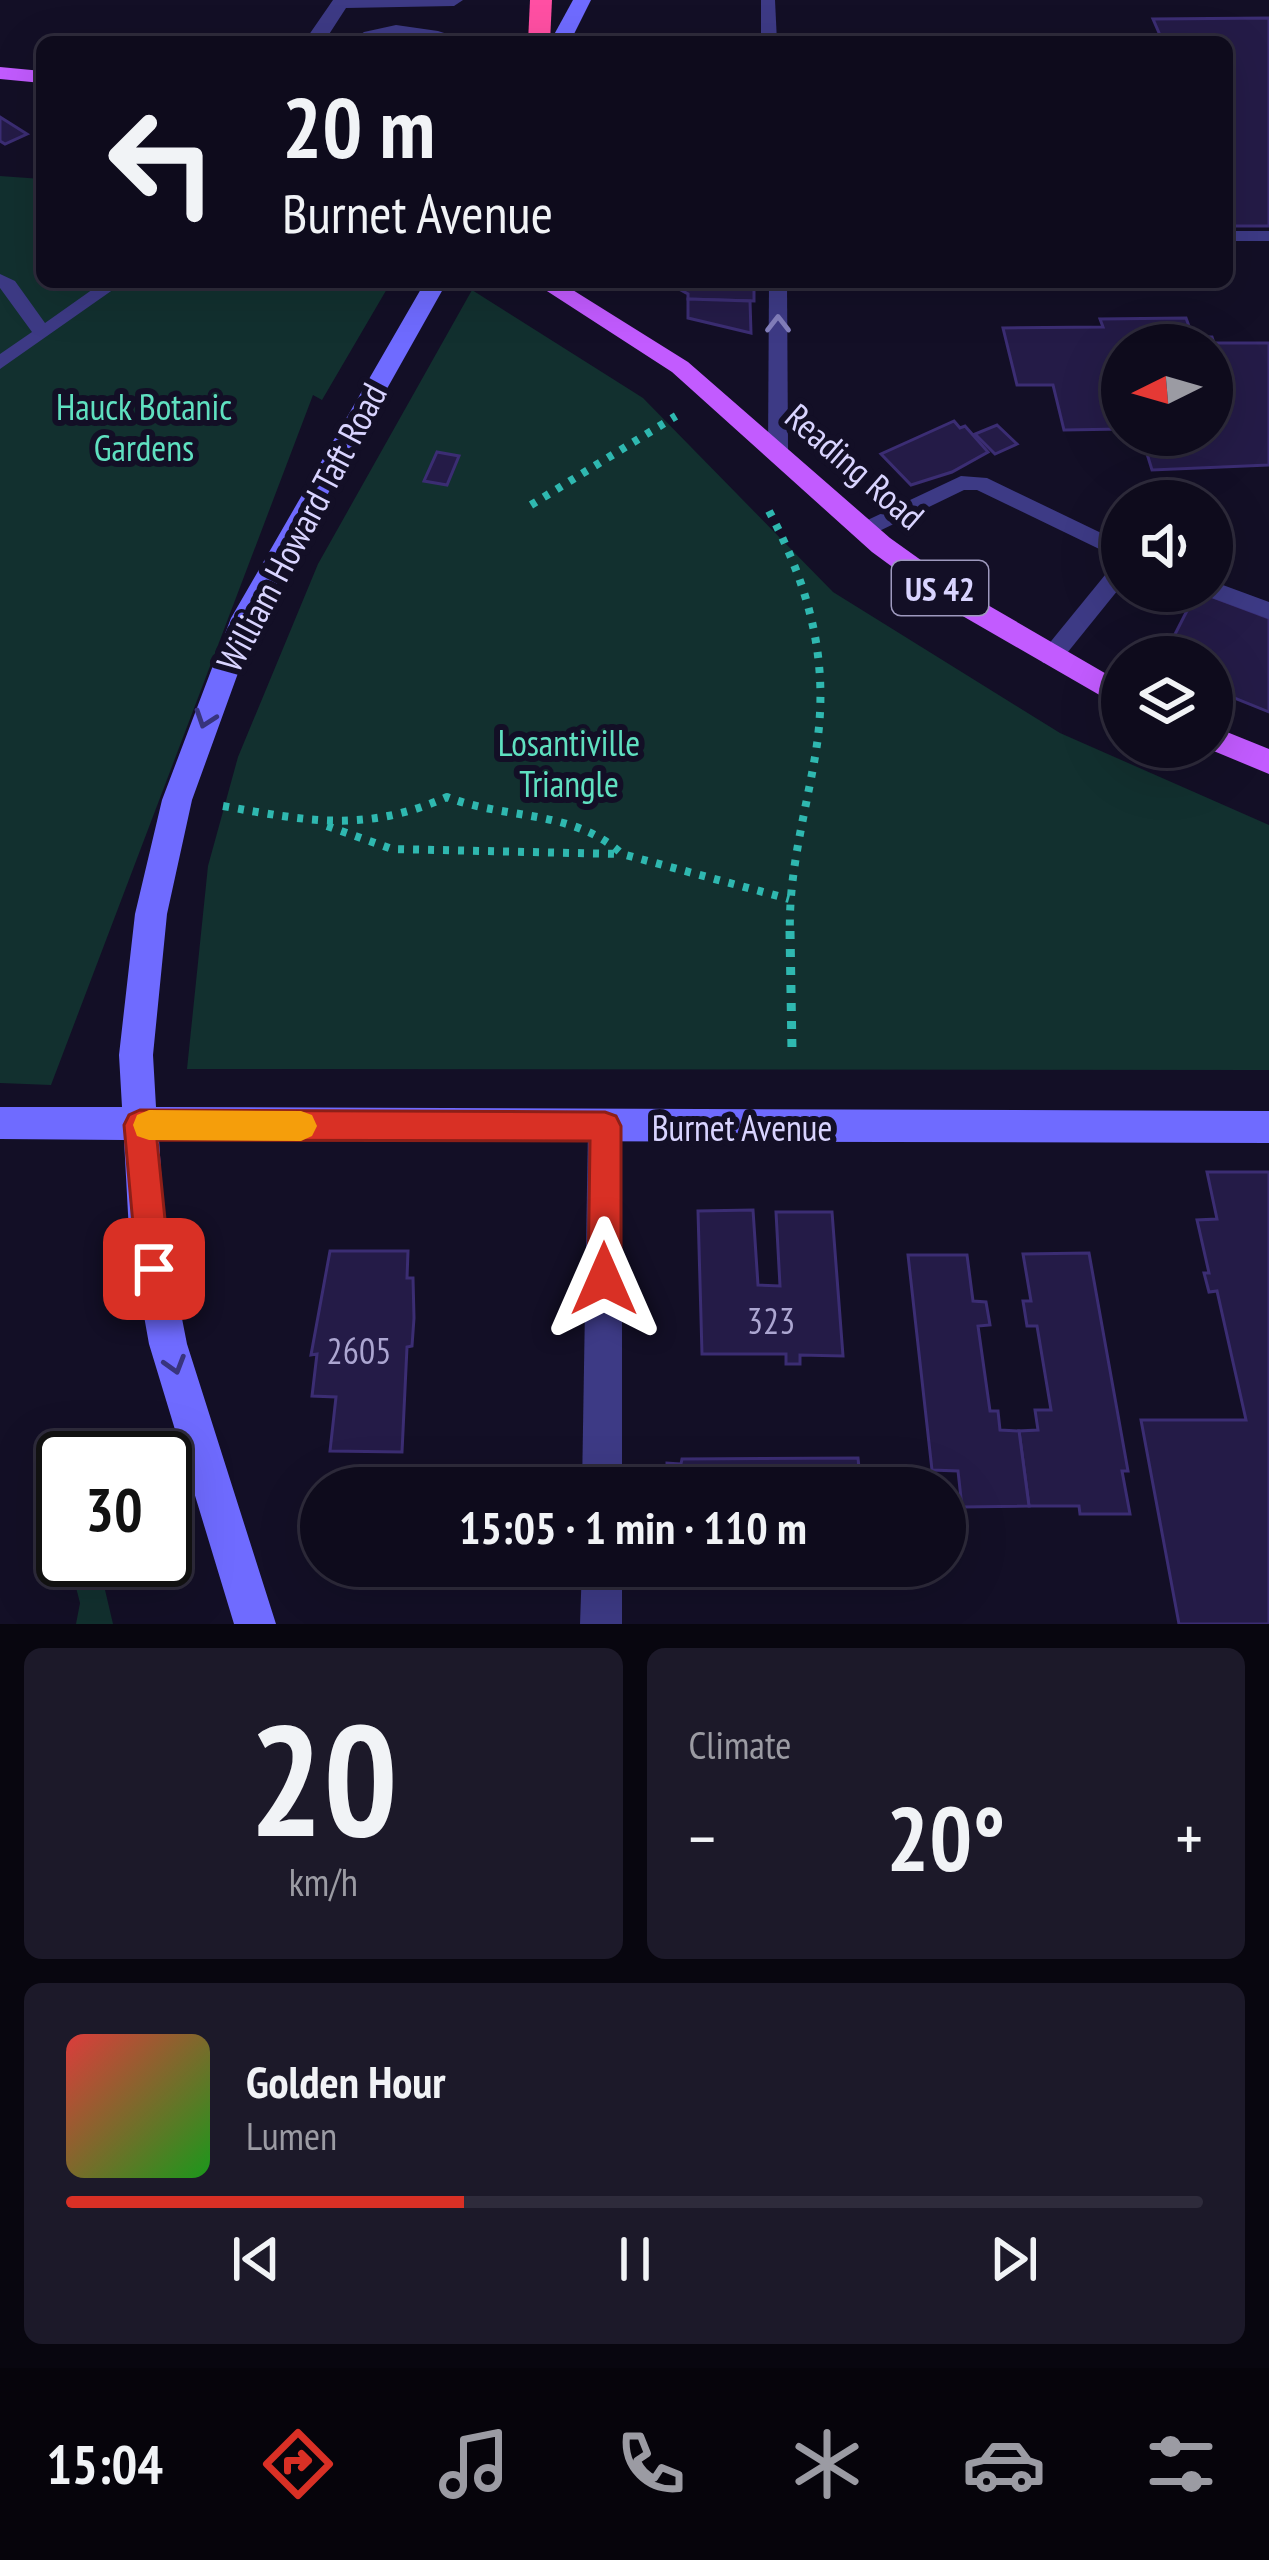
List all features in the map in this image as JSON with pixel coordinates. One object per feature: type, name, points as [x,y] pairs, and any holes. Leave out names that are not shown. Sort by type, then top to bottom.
[{"type":"highway","points":[[539,36],[541,0]]},
{"type":"main road","points":[[563,36],[581,0]]},
{"type":"main road","points":[[0,73],[36,76]]},
{"type":"main road","name":"William Howard Taft Road","points":[[255,1624],[168,1344],[147,1232],[136,1055],[151,914],[177,800],[244,618],[433,288]]},
{"type":"main road","name":"Reading Road","points":[[554,288],[647,344],[778,450],[864,530],[957,601],[1101,685]]},
{"type":"main road","points":[[1233,747],[1269,762]]},
{"type":"main road","name":"Burnet Avenue","points":[[0,1124],[1269,1126]]},
{"type":"street","points":[[318,36],[340,3],[454,0]]},
{"type":"street","points":[[602,1467],[605,1126]]},
{"type":"street","points":[[601,1624],[602,1587]]},
{"type":"lane","points":[[768,0],[769,36]]},
{"type":"lane","points":[[366,36],[396,30],[430,36]]},
{"type":"lane","points":[[1233,236],[1269,236]]},
{"type":"lane","points":[[0,280],[40,331]]},
{"type":"lane","points":[[0,363],[106,288]]},
{"type":"lane","points":[[778,288],[778,450]]},
{"type":"lane","points":[[864,530],[961,484],[980,483],[1101,542]]},
{"type":"lane","points":[[1051,657],[1101,596]]},
{"type":"lane","points":[[1233,597],[1269,610]]},
{"type":"path","points":[[532,505],[676,416]]},
{"type":"path","points":[[769,511],[799,568],[820,659],[817,746],[789,899],[792,1051]]},
{"type":"path","points":[[320,824],[404,816],[447,797],[477,812],[572,821],[610,840],[622,854]]},
{"type":"path","points":[[224,806],[320,824],[392,849],[622,854],[789,899]]},
{"type":"green space","name":"Hauck Botanic Gardens","points":[[0,176],[36,179],[36,288],[387,288],[322,400],[313,395],[51,1085],[0,1083]]},
{"type":"green space","name":"Losantiville Triangle","points":[[472,290],[643,398],[833,592],[1060,733],[1101,751],[1101,768],[1140,768],[1269,825],[1269,1070],[187,1069],[208,866],[238,757],[318,564]]},
{"type":"green space","points":[[76,1587],[104,1587],[113,1624],[76,1624],[80,1603]]},
{"type":"building","points":[[1269,18],[1269,226],[1233,226],[1233,36],[1160,36],[1153,19]]},
{"type":"building","points":[[0,117],[27,134],[5,144],[0,141]]},
{"type":"building","points":[[677,288],[754,288],[754,301],[688,299]]},
{"type":"building","points":[[688,299],[750,301],[751,333],[688,318]]},
{"type":"building","points":[[1186,318],[1188,324],[1102,324],[1100,319]]},
{"type":"building","points":[[1101,327],[1101,429],[1064,430],[1053,385],[1017,385],[1003,328]]},
{"type":"building","points":[[1233,343],[1269,343],[1269,465],[1152,470],[1148,456],[1233,456]]},
{"type":"building","points":[[954,421],[960,428],[965,426],[988,452],[952,472],[911,485],[881,454]]},
{"type":"building","points":[[997,425],[1017,444],[995,454],[975,434]]},
{"type":"building","points":[[437,452],[459,456],[447,485],[424,481]]},
{"type":"building","points":[[1233,604],[1269,618],[1269,712],[1233,697],[1233,636],[1174,636],[1186,612],[1233,612]]},
{"type":"building","points":[[1207,1172],[1269,1172],[1269,1624],[1179,1624],[1141,1420],[1246,1420],[1217,1291],[1209,1292],[1204,1273],[1209,1273],[1197,1220],[1217,1219]]},
{"type":"building","points":[[753,1210],[758,1285],[780,1286],[776,1212],[832,1212],[843,1356],[800,1355],[800,1364],[786,1364],[786,1354],[702,1354],[698,1211]]},
{"type":"building","points":[[330,1251],[408,1251],[414,1318],[412,1346],[407,1347],[402,1452],[330,1451],[336,1397],[312,1396],[317,1354],[311,1355]]},
{"type":"building","points":[[1089,1253],[1128,1471],[1122,1471],[1130,1514],[1080,1514],[1079,1506],[1029,1506],[1019,1431],[1038,1430],[1035,1410],[1051,1410],[1037,1326],[1027,1326],[1023,1301],[1031,1301],[1023,1254]]},
{"type":"building","points":[[908,1255],[967,1255],[973,1301],[986,1302],[990,1325],[978,1326],[990,1411],[998,1411],[1000,1430],[1019,1431],[1029,1506],[966,1507],[966,1467],[932,1467]]},
{"type":"building","points":[[858,1458],[859,1467],[667,1467],[667,1463],[681,1464],[682,1459]]},
{"type":"slow traffic","points":[[149,1125],[301,1126]]},
{"type":"route","points":[[154,1269],[140,1125],[605,1126],[604,1279]]}]
